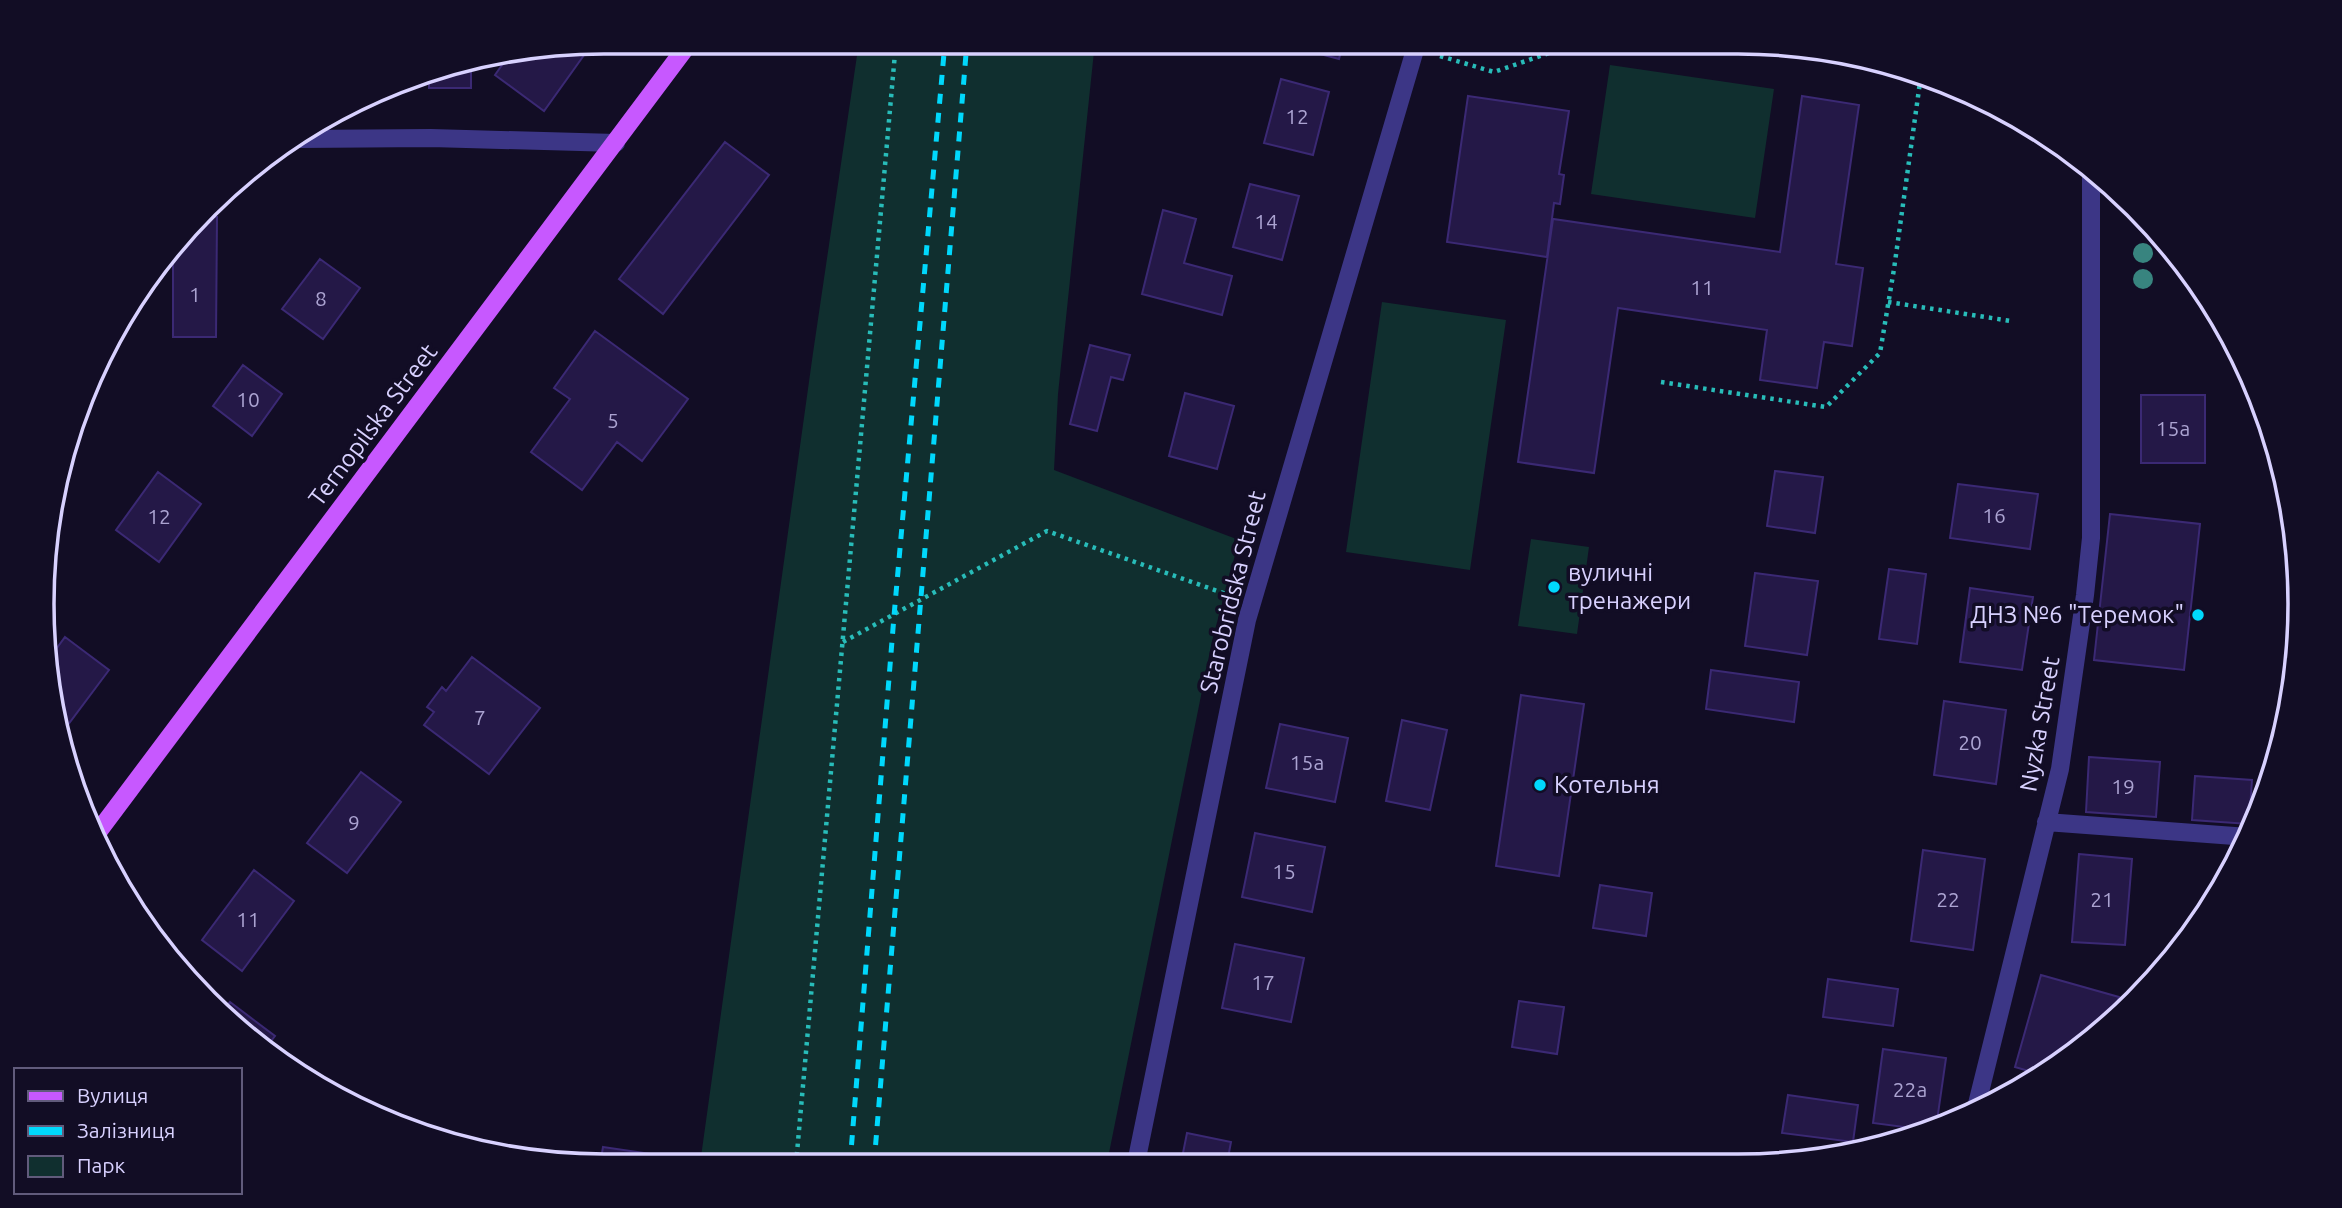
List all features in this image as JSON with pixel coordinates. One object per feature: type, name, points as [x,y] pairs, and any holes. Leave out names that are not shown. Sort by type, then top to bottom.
[{"type":"main road","name":"Ternopilska Street","points":[[102,827],[681,54]]},
{"type":"street","name":"Starobridska Street","points":[[1138,1154],[1247,620],[1414,54]]},
{"type":"street","points":[[312,139],[432,138],[616,143]]},
{"type":"street","name":"Nyzka Street","points":[[1978,1098],[2060,769],[2085,596],[2091,538],[2091,183]]},
{"type":"street","points":[[2046,822],[2236,836]]},
{"type":"path","points":[[797,1154],[895,54]]},
{"type":"path","points":[[1436,55],[1494,72],[1546,54]]},
{"type":"path","points":[[1661,382],[1826,407],[1880,352],[1920,85]]},
{"type":"path","points":[[1888,302],[2011,320]]},
{"type":"path","points":[[842,642],[1047,531],[1225,592],[1247,620]]},
{"type":"green space","points":[[857,54],[1094,54],[1058,394],[1054,470],[1239,540],[1212,641],[1109,1154],[701,1154]]},
{"type":"green space","points":[[1610,65],[1774,89],[1755,218],[1591,194]]},
{"type":"green space","points":[[1382,302],[1506,320],[1470,570],[1346,552]]},
{"type":"green space","name":"вуличні тренажери","points":[[1531,539],[1589,547],[1577,634],[1518,626]]},
{"type":"building","points":[[1320,54],[1340,54],[1339,59]]},
{"type":"building","points":[[584,55],[544,111],[495,75],[503,64]]},
{"type":"building","points":[[471,71],[471,88],[429,88],[429,82]]},
{"type":"building","points":[[1281,79],[1329,92],[1313,155],[1264,143]]},
{"type":"building","points":[[1468,96],[1569,111],[1559,174],[1564,175],[1560,204],[1554,203],[1547,257],[1447,242]]},
{"type":"building","points":[[1802,96],[1859,105],[1836,264],[1863,268],[1852,346],[1824,342],[1817,388],[1760,380],[1767,330],[1618,308],[1594,473],[1518,462],[1553,219],[1780,252]]},
{"type":"building","points":[[725,142],[769,175],[663,314],[619,279]]},
{"type":"building","points":[[1250,184],[1299,196],[1282,260],[1233,247]]},
{"type":"building","points":[[1163,210],[1196,219],[1184,263],[1232,276],[1222,315],[1142,294]]},
{"type":"building","points":[[213,217],[217,217],[216,337],[173,337],[173,263]]},
{"type":"building","points":[[320,259],[360,288],[323,339],[282,309]]},
{"type":"building","points":[[595,331],[688,399],[642,461],[617,442],[582,490],[531,452],[570,399],[554,388]]},
{"type":"building","points":[[1090,345],[1130,355],[1123,380],[1111,377],[1097,431],[1070,424]]},
{"type":"building","points":[[243,365],[282,394],[252,436],[213,406]]},
{"type":"building","points":[[1185,393],[1234,406],[1217,469],[1169,456]]},
{"type":"building","points":[[2141,395],[2205,395],[2205,463],[2141,463]]},
{"type":"building","points":[[1775,471],[1823,477],[1815,533],[1767,526]]},
{"type":"building","points":[[158,472],[201,504],[159,562],[116,530]]},
{"type":"building","points":[[1958,484],[2038,494],[2030,549],[1950,538]]},
{"type":"building","points":[[2110,514],[2200,524],[2184,670],[2094,660]]},
{"type":"building","points":[[1889,569],[1926,574],[1917,644],[1879,639]]},
{"type":"building","points":[[1755,573],[1818,581],[1807,655],[1745,646]]},
{"type":"building","points":[[1970,588],[2033,597],[2022,670],[1960,662]]},
{"type":"building","points":[[65,637],[109,670],[68,725],[59,676],[56,649]]},
{"type":"building","points":[[472,657],[540,708],[489,774],[424,725],[434,712],[427,707],[442,687],[446,691]]},
{"type":"building","points":[[1711,670],[1799,682],[1794,722],[1706,709]]},
{"type":"building","name":"Котельня","points":[[1521,695],[1584,704],[1559,876],[1496,866]]},
{"type":"building","points":[[1944,701],[2006,710],[1996,784],[1934,775]]},
{"type":"building","points":[[1402,720],[1447,730],[1430,810],[1386,801]]},
{"type":"building","points":[[1280,724],[1348,738],[1335,802],[1266,788]]},
{"type":"building","points":[[2089,757],[2160,762],[2156,817],[2086,812]]},
{"type":"building","points":[[361,772],[401,802],[347,873],[307,843]]},
{"type":"building","points":[[2195,776],[2252,780],[2250,803],[2242,823],[2192,820]]},
{"type":"building","points":[[1255,833],[1325,847],[1312,912],[1242,897]]},
{"type":"building","points":[[1923,850],[1985,859],[1973,950],[1911,941]]},
{"type":"building","points":[[2079,854],[2132,859],[2125,945],[2072,942]]},
{"type":"building","points":[[254,870],[294,901],[242,971],[202,940]]},
{"type":"building","points":[[1600,885],[1652,893],[1646,936],[1593,928]]},
{"type":"building","points":[[1235,944],[1304,958],[1291,1022],[1222,1008]]},
{"type":"building","points":[[2041,975],[2119,997],[2118,1001],[2073,1040],[2043,1061],[2028,1071],[2015,1067]]},
{"type":"building","points":[[1828,979],[1898,989],[1893,1026],[1823,1017]]},
{"type":"building","points":[[1519,1001],[1564,1007],[1557,1054],[1512,1047]]},
{"type":"building","points":[[230,1002],[275,1036],[271,1041],[228,1005]]},
{"type":"building","points":[[1883,1049],[1946,1058],[1938,1116],[1907,1127],[1873,1123]]},
{"type":"building","points":[[1788,1095],[1858,1105],[1853,1141],[1782,1133]]},
{"type":"building","points":[[1187,1133],[1231,1142],[1229,1154],[1183,1154]]},
{"type":"building","points":[[603,1147],[651,1154],[604,1154],[602,1154]]},
{"type":"railway","points":[[851,1154],[894,616],[944,54]]},
{"type":"railway","points":[[875,1154],[966,54]]},
{"type":"place","name":"вуличні тренажери","points":[[1554,587]]},
{"type":"place","name":"ДНЗ №6 \"Теремок\"","points":[[2198,615]]},
{"type":"place","name":"Котельня","points":[[1540,785]]}]
